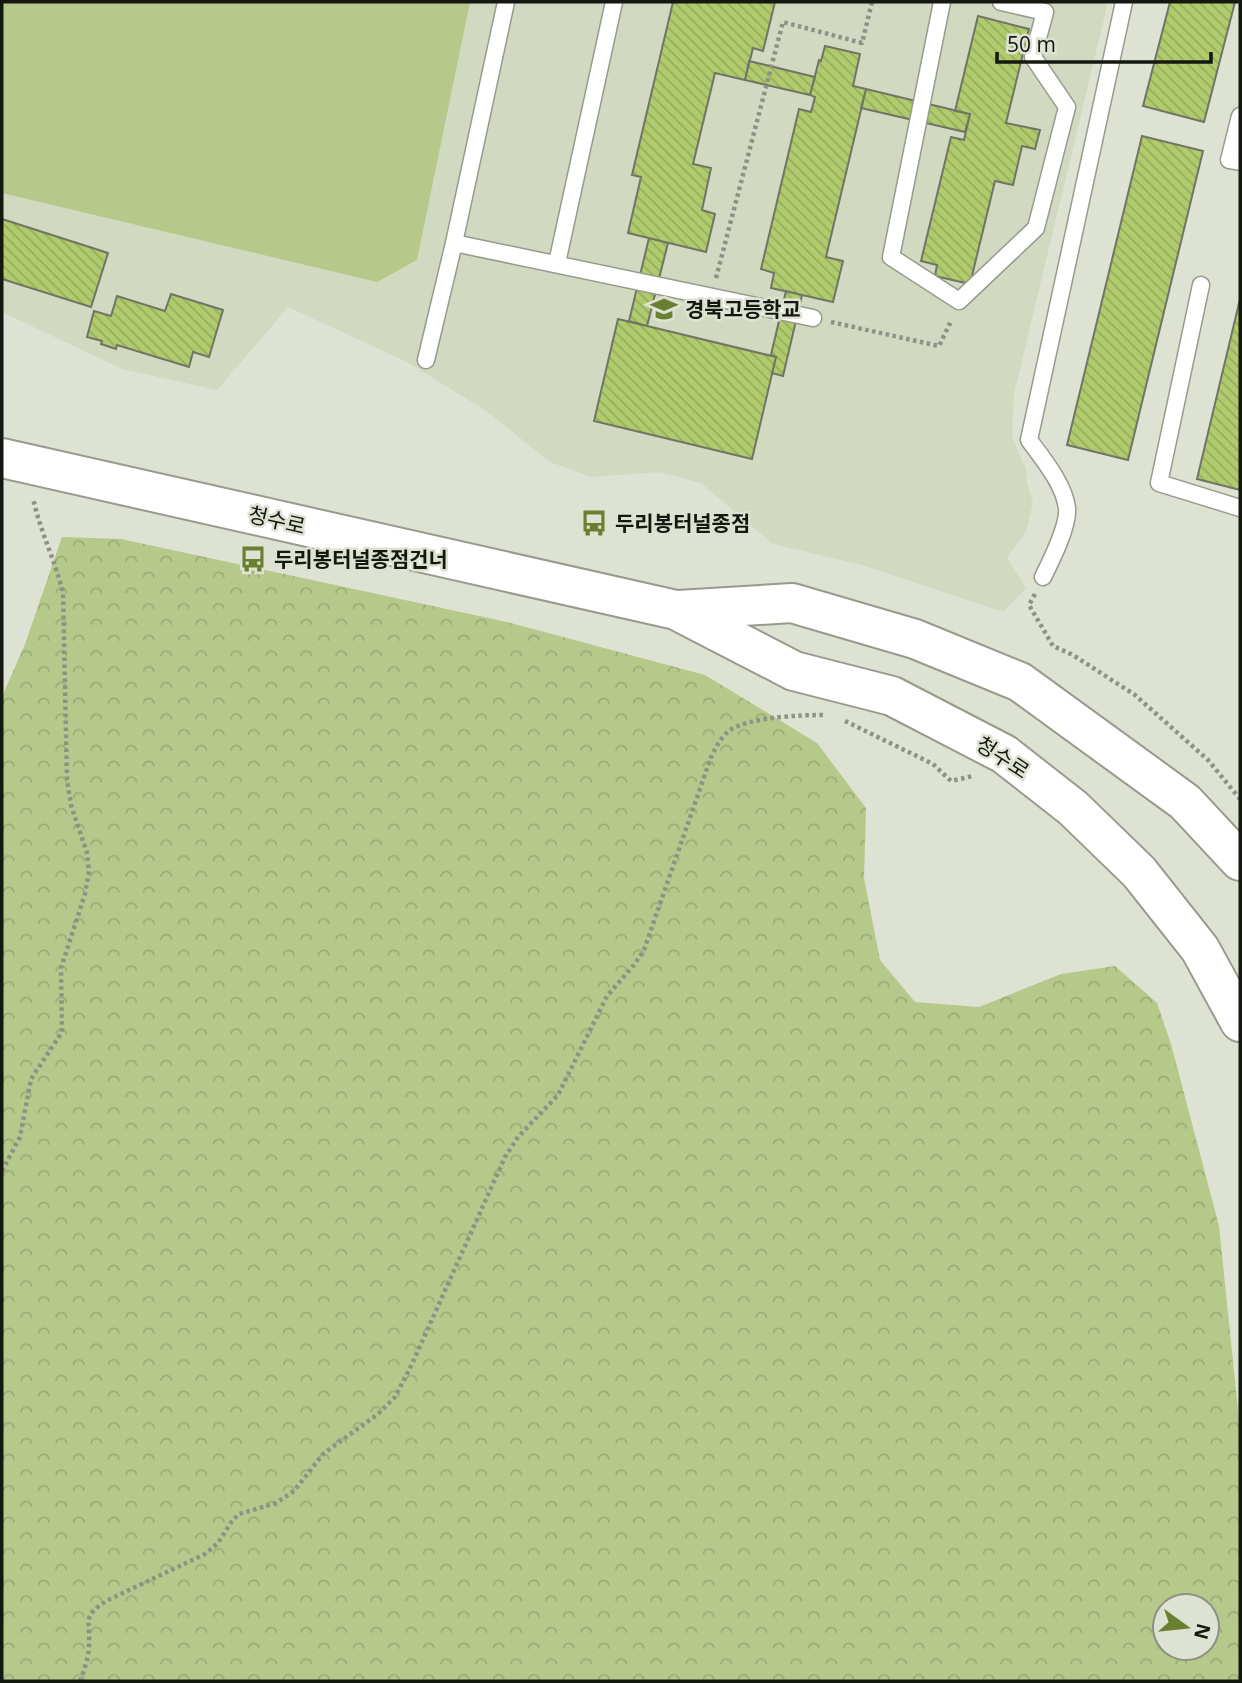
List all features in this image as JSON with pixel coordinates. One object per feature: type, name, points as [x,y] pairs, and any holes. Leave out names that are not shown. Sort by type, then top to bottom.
[{"type":"main road","name":"청수로","points":[[13,460],[676,610],[794,671],[892,696],[1004,754],[1073,808],[1139,872],[1200,950],[1240,1022]]},
{"type":"main road","name":"청수로","points":[[676,610],[792,603],[915,639],[1020,682],[1185,802],[1240,861]]},
{"type":"lane","points":[[426,360],[506,2]]},
{"type":"lane","points":[[556,263],[614,2]]},
{"type":"lane","points":[[942,2],[891,257],[959,301],[1036,228],[1067,107],[1033,57],[1045,12],[1001,2]]},
{"type":"lane","points":[[1043,577],[1057,549],[1067,509],[1055,475],[1029,440],[1124,2]]},
{"type":"lane","points":[[1240,116],[1229,160],[1240,162]]},
{"type":"lane","points":[[454,243],[813,318]]},
{"type":"lane","points":[[1201,285],[1160,483],[1240,508]]},
{"type":"path","points":[[711,296],[783,22],[862,43],[872,2]]},
{"type":"path","points":[[813,318],[939,346]]},
{"type":"path","points":[[2,1171],[20,1137],[31,1079],[62,1032],[61,968],[85,894],[89,871],[87,853],[67,780],[63,593],[57,569],[13,460]]},
{"type":"path","points":[[1043,577],[1029,605],[1053,646],[1073,655],[1135,695],[1208,760],[1240,799]]},
{"type":"path","points":[[80,1681],[89,1647],[88,1616],[94,1609],[205,1554],[218,1543],[239,1514],[286,1498],[323,1454],[378,1414],[395,1397],[418,1352],[505,1157],[518,1137],[558,1095],[607,996],[644,950],[711,757],[719,741],[731,730],[747,723],[827,715]]},
{"type":"path","points":[[839,719],[933,764],[951,781],[976,775],[1004,754]]},
{"type":"shaded area","name":"경북고등학교","points":[[2,2],[1108,2],[1014,394],[1012,437],[1026,469],[1033,503],[1026,531],[1007,558],[1026,588],[1003,612],[862,565],[773,544],[701,483],[659,472],[591,477],[550,462],[488,412],[405,361],[288,307],[217,390],[122,369],[2,312]]},
{"type":"green space","points":[[2,2],[470,2],[417,260],[377,282],[2,193]]},
{"type":"green space","points":[[62,537],[121,539],[507,622],[705,675],[817,743],[866,808],[864,878],[880,960],[915,1002],[979,1007],[1061,974],[1115,966],[1157,1003],[1171,1044],[1219,1226],[1240,1429],[1240,1681],[2,1681],[2,697],[25,644]]},
{"type":"building","points":[[673,2],[775,2],[763,51],[753,48],[745,80],[715,73],[693,164],[711,168],[702,210],[715,214],[706,252],[628,233],[641,177],[632,175]]},
{"type":"building","points":[[1170,2],[1235,2],[1204,122],[1143,106]]},
{"type":"building","points":[[978,16],[1029,29],[1006,123],[1040,130],[1035,149],[1022,146],[1013,185],[995,181],[970,284],[935,276],[937,265],[921,261],[951,137],[964,140],[970,114],[955,111]]},
{"type":"building","points":[[825,46],[860,54],[853,86],[866,89],[826,257],[843,261],[833,302],[771,288],[774,273],[761,269],[799,109],[811,112],[815,97],[810,95]]},
{"type":"building","points":[[749,61],[815,77],[810,95],[745,80]]},
{"type":"building","points":[[866,89],[970,114],[965,132],[861,108]]},
{"type":"building","points":[[1142,136],[1203,151],[1128,460],[1067,445]]},
{"type":"building","points":[[2,219],[108,253],[91,307],[2,279]]},
{"type":"building","points":[[649,238],[668,243],[647,326],[629,321]]},
{"type":"building","points":[[786,291],[802,295],[783,376],[772,373],[776,357],[771,355]]},
{"type":"building","points":[[171,294],[223,310],[209,357],[193,352],[189,367],[117,345],[116,349],[87,337],[94,311],[111,316],[117,296],[165,311]]},
{"type":"building","points":[[1240,299],[1240,490],[1197,479]]},
{"type":"building","points":[[618,319],[776,357],[752,459],[594,421]]},
{"type":"place","name":"경북고등학교","points":[[664,309]]},
{"type":"place","name":"두리봉터널종점","points":[[594,523]]},
{"type":"place","name":"두리봉터널종점건너","points":[[253,559]]}]
